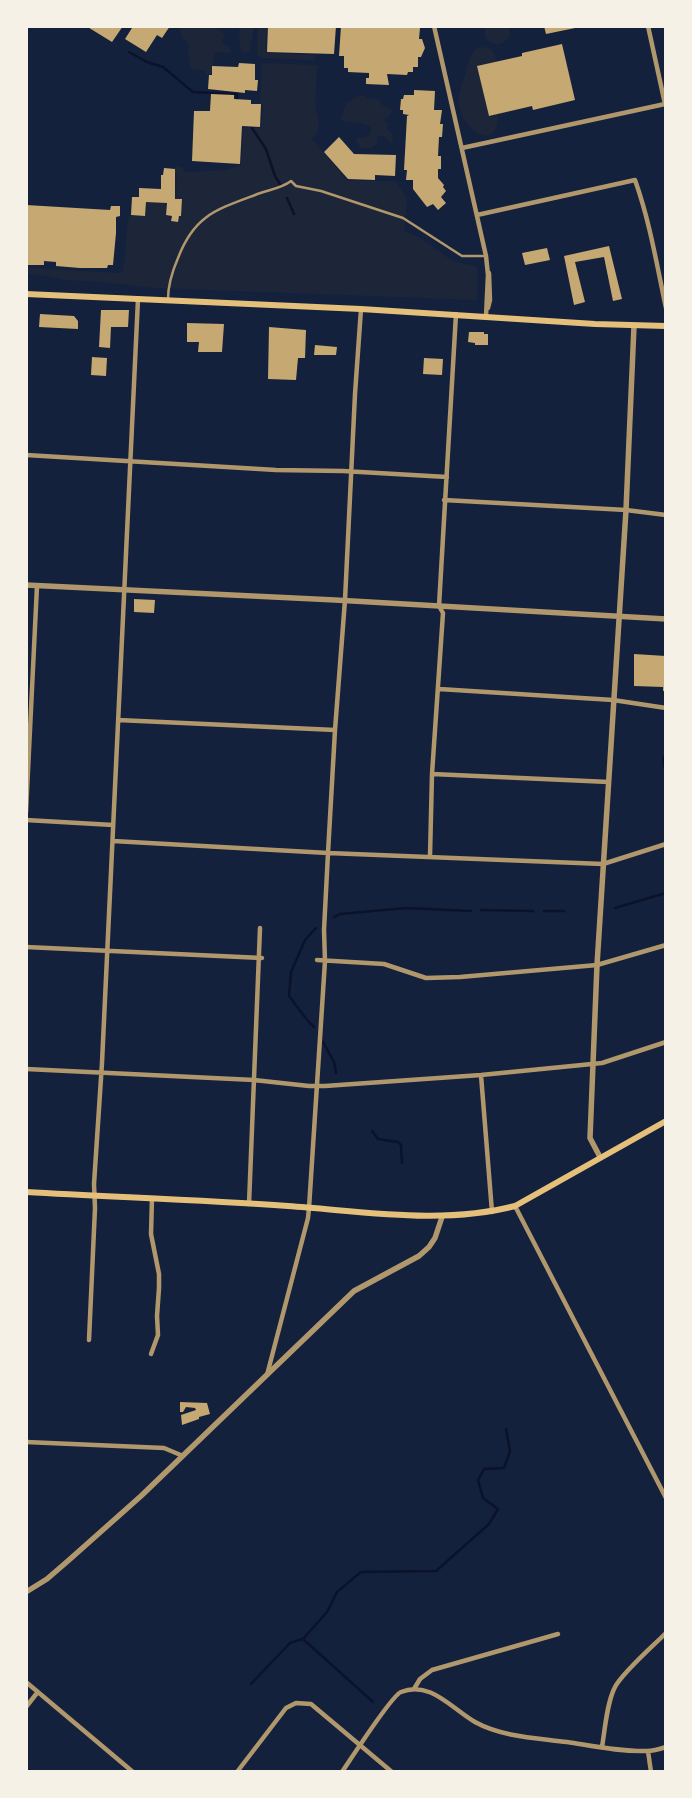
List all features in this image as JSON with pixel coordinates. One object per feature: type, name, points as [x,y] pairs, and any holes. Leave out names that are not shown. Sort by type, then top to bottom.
[{"type":"main road","points":[[26,294],[361,308],[634,326],[666,326]]},
{"type":"main road","points":[[26,1192],[152,1198],[442,1217],[492,1212],[515,1206],[666,1122]]},
{"type":"street","points":[[434,26],[488,265],[486,316]]},
{"type":"street","points":[[462,148],[665,104],[648,26]]},
{"type":"street","points":[[477,215],[635,180],[641,198],[666,308]]},
{"type":"street","points":[[89,1340],[94,1184],[102,1073],[138,299]]},
{"type":"street","points":[[267,1376],[309,1208],[325,961],[324,930],[328,853],[345,600],[361,308]]},
{"type":"street","points":[[430,856],[432,774],[443,613],[438,606],[456,314]]},
{"type":"street","points":[[600,1157],[590,1138],[597,965],[626,510],[634,326]]},
{"type":"street","points":[[26,454],[276,470],[447,477]]},
{"type":"street","points":[[444,500],[666,514]]},
{"type":"street","points":[[26,585],[345,600],[666,619]]},
{"type":"street","points":[[26,812],[37,586]]},
{"type":"street","points":[[438,689],[613,700],[666,708]]},
{"type":"street","points":[[118,720],[335,730]]},
{"type":"street","points":[[432,774],[609,782]]},
{"type":"street","points":[[26,820],[113,825]]},
{"type":"street","points":[[113,840],[328,853],[603,864],[666,844]]},
{"type":"street","points":[[249,1204],[261,959],[260,928]]},
{"type":"street","points":[[317,960],[384,964],[426,978],[460,977],[597,965],[666,945]]},
{"type":"street","points":[[26,948],[261,959]]},
{"type":"street","points":[[26,1070],[254,1080],[317,1086],[481,1075],[602,1063],[666,1042]]},
{"type":"street","points":[[481,1075],[492,1212]]},
{"type":"street","points":[[151,1354],[158,1335],[157,1316],[160,1288],[160,1274],[151,1234],[152,1198]]},
{"type":"street","points":[[515,1206],[666,1498]]},
{"type":"street","points":[[26,1592],[69,1560],[183,1456],[354,1291],[419,1256],[429,1247],[435,1238],[442,1217]]},
{"type":"street","points":[[26,1442],[164,1448],[183,1456]]},
{"type":"street","points":[[602,1747],[615,1686],[666,1633]]},
{"type":"street","points":[[414,1689],[420,1679],[432,1670],[558,1634]]},
{"type":"street","points":[[26,1682],[133,1772]]},
{"type":"street","points":[[342,1772],[399,1693],[414,1689],[431,1693],[475,1722],[510,1734],[602,1747],[648,1751],[666,1747]]},
{"type":"street","points":[[26,1707],[37,1693]]},
{"type":"street","points":[[237,1772],[286,1708],[296,1703],[311,1704],[392,1772]]},
{"type":"street","points":[[648,1751],[651,1772]]},
{"type":"lane","points":[[168,299],[168,285],[173,268],[186,238],[198,224],[220,208],[285,186],[290,181],[296,186],[321,191],[403,218],[462,256],[486,256]]},
{"type":"shaded area","points":[[179,26],[214,26],[225,34],[221,42],[229,47],[231,53],[215,52],[211,74],[206,74],[206,71],[193,69],[189,63],[188,43],[182,38]]},
{"type":"shaded area","points":[[239,26],[254,26],[250,52],[243,53],[240,47]]},
{"type":"shaded area","points":[[258,26],[267,26],[266,53],[315,55],[315,60],[261,58],[257,54]]},
{"type":"shaded area","points":[[485,26],[509,26],[509,37],[500,44],[490,42],[485,36]]},
{"type":"shaded area","points":[[481,47],[490,49],[495,55],[496,62],[478,66],[489,116],[498,115],[496,128],[491,134],[484,136],[469,126],[459,106],[459,94],[470,58],[475,50]]},
{"type":"shaded area","points":[[262,63],[317,65],[315,106],[319,123],[318,131],[312,139],[348,181],[395,181],[407,199],[404,230],[428,243],[448,258],[460,263],[476,266],[477,300],[156,288],[65,280],[26,274],[26,268],[122,273],[129,216],[145,215],[146,201],[166,202],[165,214],[170,215],[170,221],[179,221],[183,199],[176,199],[177,173],[175,173],[175,166],[182,167],[186,172],[227,170],[241,165],[243,128],[261,128],[263,107],[260,100]]},
{"type":"shaded area","points":[[358,96],[380,100],[382,105],[393,110],[384,119],[388,124],[387,129],[393,134],[392,145],[384,136],[377,137],[377,144],[372,148],[361,148],[356,142],[357,138],[366,137],[370,134],[371,127],[361,123],[342,121],[341,117],[347,103]]},
{"type":"building","points":[[86,26],[123,26],[112,42]]},
{"type":"building","points":[[128,26],[170,26],[162,38],[157,35],[146,52],[125,39],[132,28]]},
{"type":"building","points":[[268,26],[336,26],[334,54],[267,52]]},
{"type":"building","points":[[341,26],[420,28],[419,39],[422,39],[425,48],[421,57],[418,57],[418,67],[413,67],[413,72],[408,72],[407,75],[387,74],[389,85],[366,84],[366,78],[369,78],[369,73],[348,72],[348,68],[344,68],[344,56],[339,56]]},
{"type":"building","points":[[544,26],[580,26],[580,27],[546,34]]},
{"type":"building","points":[[562,44],[575,100],[533,110],[532,106],[489,116],[477,66],[522,56],[522,53]]},
{"type":"building","points":[[239,63],[255,64],[255,80],[258,80],[257,91],[245,90],[245,93],[208,89],[209,75],[212,75],[212,66],[238,67]]},
{"type":"building","points":[[414,90],[435,91],[434,110],[442,110],[440,124],[443,124],[442,137],[439,137],[438,156],[441,156],[441,169],[438,169],[438,178],[446,191],[441,197],[446,203],[438,210],[433,204],[427,207],[413,189],[413,180],[406,180],[407,170],[404,170],[407,116],[409,115],[403,114],[403,110],[400,110],[401,99],[403,99],[404,95],[414,95]]},
{"type":"building","points":[[211,94],[234,95],[234,99],[251,100],[251,104],[261,104],[260,127],[242,126],[240,164],[192,161],[194,111],[210,111]]},
{"type":"building","points":[[339,137],[354,154],[396,155],[395,176],[375,175],[375,180],[348,179],[324,152]]},
{"type":"building","points":[[164,168],[175,169],[175,199],[182,199],[181,216],[179,216],[178,222],[171,221],[172,216],[166,215],[167,203],[146,202],[145,216],[131,215],[132,197],[139,197],[139,188],[161,189],[161,175],[163,175]]},
{"type":"building","points":[[26,205],[110,210],[111,206],[120,206],[120,216],[116,217],[113,265],[108,265],[107,268],[80,268],[56,266],[56,262],[44,261],[44,265],[26,265]]},
{"type":"building","points":[[609,246],[622,299],[613,301],[604,257],[575,262],[585,302],[574,305],[564,256]]},
{"type":"building","points":[[547,248],[550,260],[525,265],[522,253]]},
{"type":"building","points":[[101,310],[129,310],[128,327],[111,327],[110,348],[99,347]]},
{"type":"building","points":[[40,314],[74,316],[78,321],[78,329],[39,327]]},
{"type":"building","points":[[187,323],[224,324],[222,352],[198,352],[199,342],[187,342]]},
{"type":"building","points":[[269,327],[306,330],[305,358],[298,358],[296,380],[268,379]]},
{"type":"building","points":[[469,332],[484,332],[484,334],[488,334],[488,345],[475,345],[475,343],[468,342]]},
{"type":"building","points":[[315,345],[337,347],[336,355],[314,355]]},
{"type":"building","points":[[92,357],[107,358],[106,376],[91,375]]},
{"type":"building","points":[[424,358],[443,359],[442,375],[423,374]]},
{"type":"building","points":[[134,599],[155,600],[154,613],[134,612]]},
{"type":"building","points":[[634,654],[666,656],[666,691],[663,691],[663,687],[634,686]]},
{"type":"building","points":[[180,1402],[207,1403],[210,1414],[182,1425],[181,1415],[196,1410],[195,1408],[186,1407],[183,1412],[180,1412]]},
{"type":"waterway","points":[[129,52],[147,62],[163,67],[193,92],[237,94],[237,99]]},
{"type":"waterway","points":[[252,128],[266,149],[275,176],[280,184]]},
{"type":"waterway","points":[[287,198],[294,214]]},
{"type":"waterway","points":[[666,754],[663,759],[666,774]]},
{"type":"waterway","points":[[615,908],[666,893]]},
{"type":"waterway","points":[[334,917],[340,914],[406,908],[471,911]]},
{"type":"waterway","points":[[481,910],[533,911]]},
{"type":"waterway","points":[[544,911],[564,911]]},
{"type":"waterway","points":[[314,1027],[289,996],[291,972],[305,940],[316,928]]},
{"type":"waterway","points":[[323,1042],[334,1062],[336,1073]]},
{"type":"waterway","points":[[372,1131],[378,1139],[398,1142],[401,1145],[402,1163]]},
{"type":"waterway","points":[[303,1639],[327,1612],[337,1592],[361,1572],[436,1571],[489,1524],[498,1509],[483,1498],[478,1480],[484,1469],[504,1468],[510,1451],[506,1429]]},
{"type":"waterway","points":[[303,1639],[373,1702]]},
{"type":"waterway","points":[[251,1684],[290,1643],[303,1639]]}]
